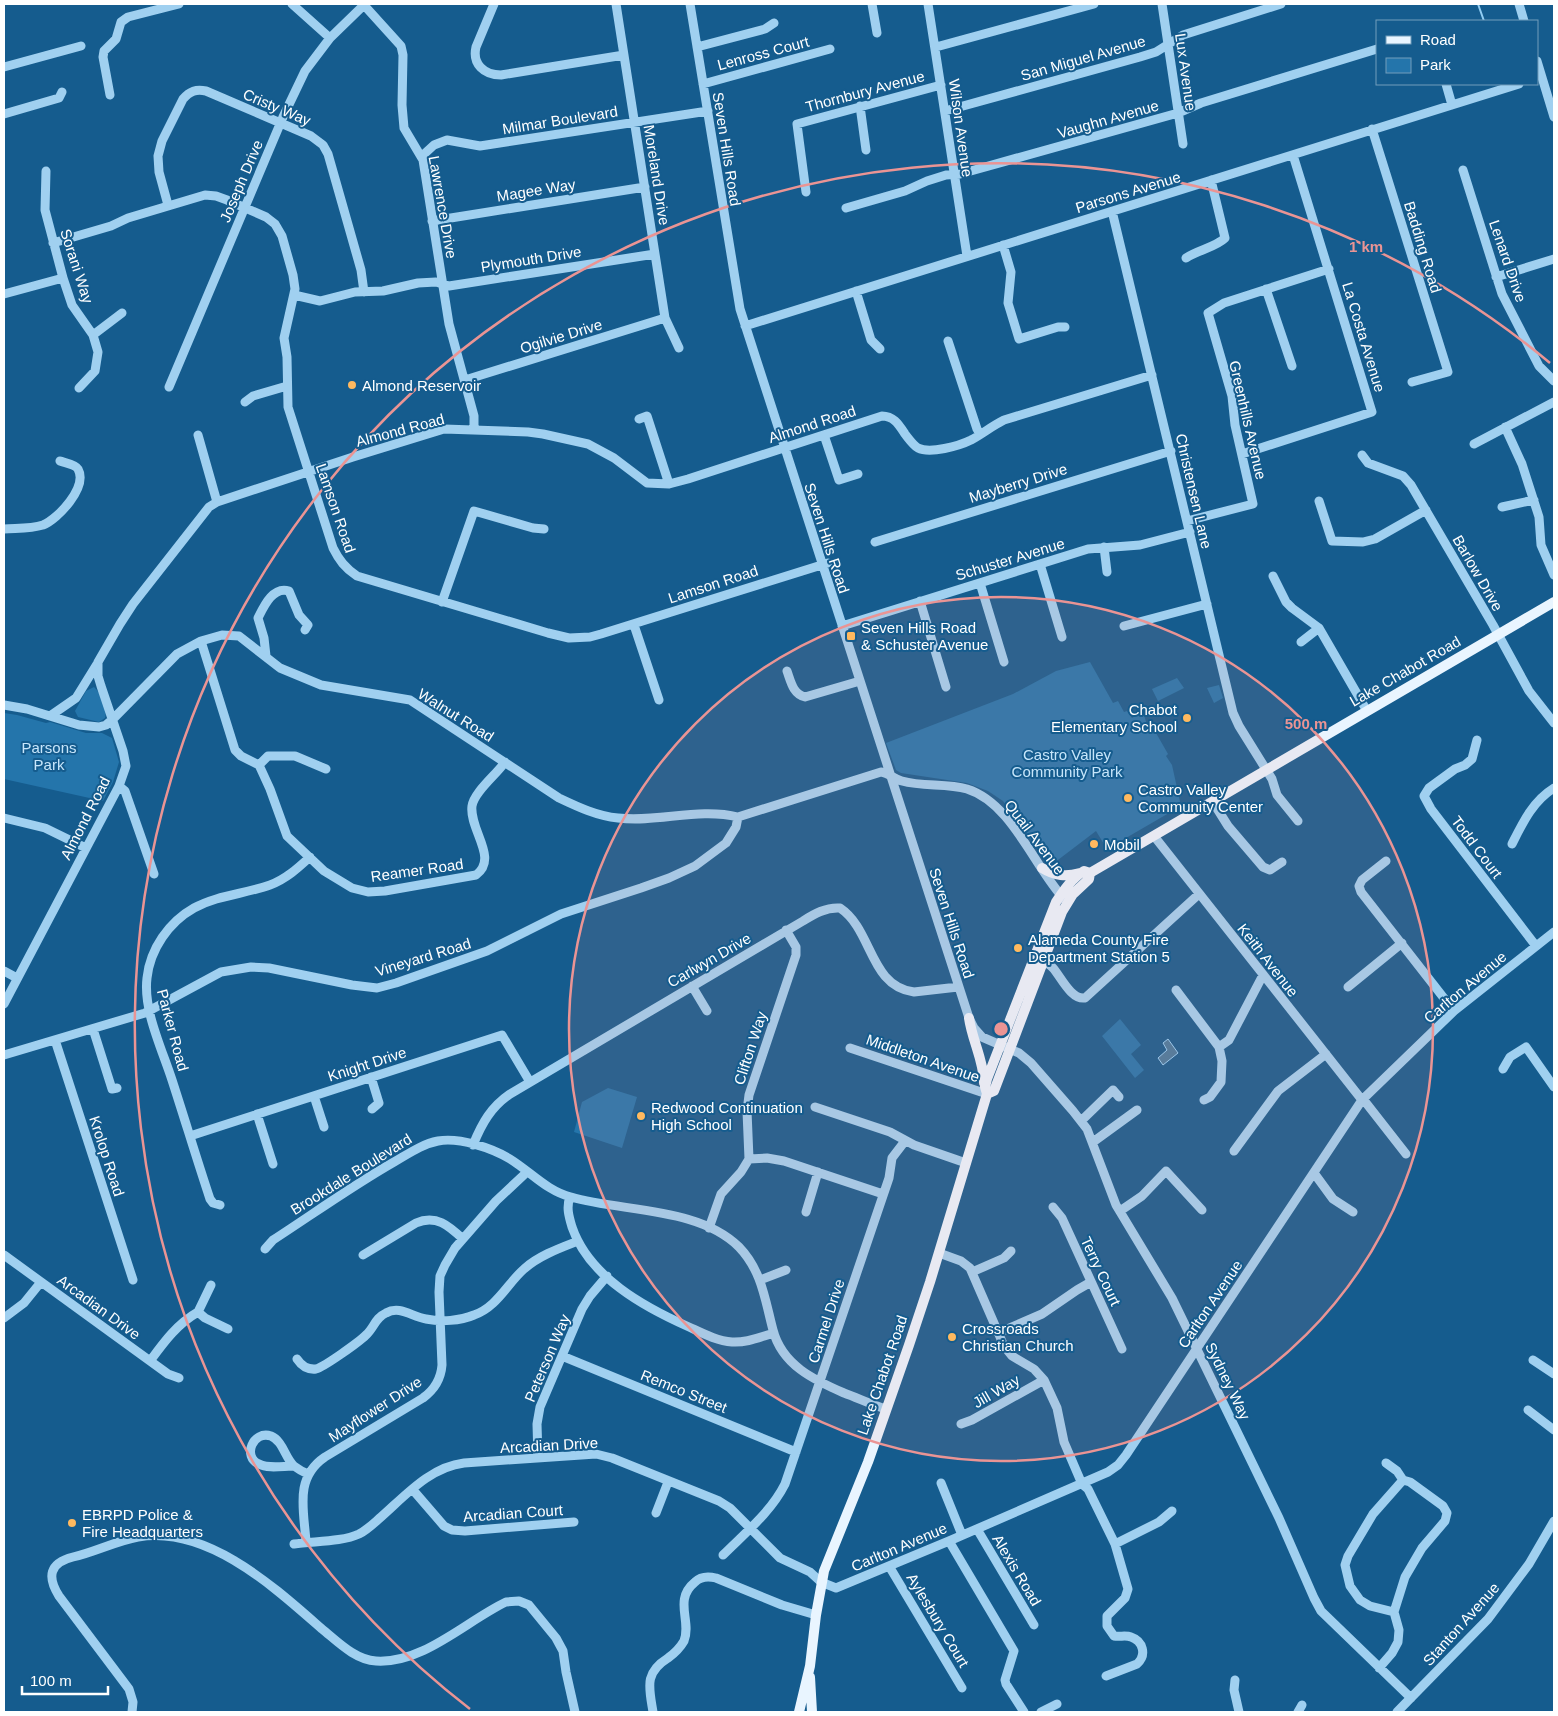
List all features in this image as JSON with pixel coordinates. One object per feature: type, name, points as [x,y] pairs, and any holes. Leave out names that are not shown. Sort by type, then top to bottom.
[{"type":"main road","name":"Lake Chabot Road","points":[[799,1712],[810,1666],[821,1582],[868,1462],[939,1253],[986,1091],[1005,1047],[1038,959],[1050,914],[1086,873],[1214,802],[1554,602]]},
{"type":"main road","points":[[1042,868],[1053,874],[1063,876],[1086,873]]},
{"type":"main road","points":[[969,1018],[971,1034],[983,1071],[986,1091]]},
{"type":"main road","name":"Lake Chabot Road","points":[[810,1666],[812,1712]]},
{"type":"street","points":[[110,95],[103,57],[106,47],[116,39],[121,22],[128,17],[179,4]]},
{"type":"street","points":[[292,4],[330,38]]},
{"type":"street","name":"Joseph Drive","points":[[169,387],[280,124],[305,71],[330,38],[364,4]]},
{"type":"street","name":"Lawrence Drive","points":[[364,4],[401,46],[403,54],[402,104],[404,128],[422,156],[449,324],[474,416],[474,430]]},
{"type":"street","points":[[494,4],[474,53],[475,59],[482,69],[490,74],[501,75],[624,55]]},
{"type":"street","name":"Moreland Drive","points":[[616,4],[665,318],[679,348]]},
{"type":"street","name":"Seven Hills Road","points":[[690,4],[737,297],[745,326],[784,448],[824,563],[842,626],[969,1018],[978,1033],[1005,1047]]},
{"type":"street","points":[[872,4],[878,33]]},
{"type":"street","name":"Wilson Avenue","points":[[928,4],[966,256]]},
{"type":"street","points":[[936,47],[1094,4]]},
{"type":"street","name":"Lux Avenue","points":[[1162,4],[1182,144]]},
{"type":"street","name":"San Miguel Avenue","points":[[945,111],[1156,52],[1178,37],[1191,32],[1281,4]]},
{"type":"street","points":[[1519,4],[1524,20]]},
{"type":"street","points":[[697,47],[765,29],[774,23]]},
{"type":"street","points":[[4,67],[81,46]]},
{"type":"street","name":"Lenross Court","points":[[703,84],[830,49]]},
{"type":"street","name":"Vaughn Avenue","points":[[846,208],[905,191],[927,180],[1178,113],[1201,103],[1376,49]]},
{"type":"street","points":[[1539,77],[1554,117]]},
{"type":"street","name":"Thornbury Avenue","points":[[806,192],[797,124],[941,85]]},
{"type":"street","points":[[1446,85],[1452,105]]},
{"type":"street","name":"Parsons Avenue","points":[[745,326],[1516,85]]},
{"type":"street","name":"Cristy Way","points":[[168,206],[159,172],[158,156],[162,141],[183,99],[188,93],[199,90],[206,91],[312,136],[326,150],[358,260],[364,292]]},
{"type":"street","points":[[4,114],[59,98],[62,92]]},
{"type":"street","points":[[860,106],[866,150]]},
{"type":"street","name":"Milmar Boulevard","points":[[422,156],[434,145],[446,140],[456,140],[474,146],[483,146],[708,111]]},
{"type":"street","name":"Badding Road","points":[[1372,129],[1448,372],[1412,382]]},
{"type":"street","name":"La Costa Avenue","points":[[1242,454],[1372,412],[1293,155]]},
{"type":"street","name":"Lenard Drive","points":[[1463,170],[1504,300],[1539,366],[1554,381]]},
{"type":"street","name":"Sorani Way","points":[[46,171],[45,210],[63,278],[72,305],[93,336],[98,352],[95,371],[79,388]]},
{"type":"street","points":[[1186,258],[1226,238],[1210,180]]},
{"type":"street","name":"Magee Way","points":[[432,221],[644,187]]},
{"type":"street","name":"Lamson Road","points":[[54,243],[168,206],[199,197],[211,196],[227,200],[269,219],[279,229],[293,274],[294,295],[285,330],[288,407],[333,548],[339,561],[357,576],[569,638],[590,637],[634,625],[824,563]]},
{"type":"street","name":"Christensen Lane","points":[[1112,211],[1233,713],[1272,779],[1277,794],[1298,821]]},
{"type":"street","points":[[1003,245],[1011,272],[1008,303],[1019,339],[1065,327]]},
{"type":"street","name":"Plymouth Drive","points":[[294,295],[320,301],[364,292],[378,292],[418,283],[436,282],[448,286],[655,254]]},
{"type":"street","points":[[1496,277],[1554,259]]},
{"type":"street","points":[[1292,366],[1266,289],[1328,269]]},
{"type":"street","points":[[4,294],[63,278]]},
{"type":"street","name":"Greenhills Avenue","points":[[1187,521],[1253,504],[1235,425],[1232,396],[1208,313],[1224,303],[1266,289]]},
{"type":"street","points":[[856,291],[871,340],[880,349]]},
{"type":"street","points":[[93,336],[122,313]]},
{"type":"street","name":"Ogilvie Drive","points":[[464,380],[665,318]]},
{"type":"street","points":[[948,341],[976,429],[980,434]]},
{"type":"street","name":"Almond Road","points":[[4,1004],[119,786],[126,766],[123,751],[98,676],[98,662],[133,604],[209,507],[216,502],[444,429],[528,432],[588,444],[614,458],[647,483],[669,484],[688,480],[882,416],[894,420],[919,449],[940,449],[971,440],[996,424],[1010,418],[1152,374]]},
{"type":"street","points":[[245,402],[253,396],[287,386]]},
{"type":"street","points":[[1474,444],[1554,402]]},
{"type":"street","points":[[639,419],[647,416],[669,484]]},
{"type":"street","points":[[1505,427],[1522,464],[1534,500],[1539,517],[1541,545],[1554,576]]},
{"type":"street","points":[[198,435],[216,502]]},
{"type":"street","points":[[824,435],[839,480],[858,474]]},
{"type":"street","name":"Mayberry Drive","points":[[875,542],[1171,452]]},
{"type":"street","name":"Barlow Drive","points":[[1362,455],[1368,463],[1403,476],[1411,485],[1529,691],[1550,711],[1554,724]]},
{"type":"street","points":[[4,529],[30,528],[45,524],[61,512],[76,493],[80,479],[79,469],[60,461]]},
{"type":"street","points":[[1502,507],[1534,500]]},
{"type":"street","points":[[1319,501],[1332,541],[1363,542],[1375,539],[1426,510]]},
{"type":"street","points":[[442,602],[474,511],[533,528],[544,529]]},
{"type":"street","name":"Schuster Avenue","points":[[842,626],[1088,549],[1140,544],[1190,532]]},
{"type":"street","points":[[1104,547],[1107,572]]},
{"type":"street","points":[[1040,564],[1062,637]]},
{"type":"street","points":[[1273,576],[1282,595],[1292,608],[1319,628],[1367,711]]},
{"type":"street","points":[[980,583],[1004,662]]},
{"type":"street","points":[[266,656],[264,638],[258,618],[264,605],[275,593],[284,589],[289,591],[299,615],[308,625],[305,630]]},
{"type":"street","points":[[920,601],[946,687]]},
{"type":"street","points":[[1124,626],[1208,604]]},
{"type":"street","points":[[634,625],[659,700]]},
{"type":"street","points":[[1301,642],[1319,628]]},
{"type":"street","name":"Walnut Road","points":[[4,705],[27,709],[79,724],[98,727],[106,725],[177,654],[201,641],[222,635],[239,636],[280,668],[321,685],[410,700],[559,798],[583,809],[618,818],[647,819],[704,813],[738,817],[871,774],[881,772],[890,775]]},
{"type":"street","points":[[201,641],[235,750],[241,756],[258,765],[268,756],[295,756],[326,769]]},
{"type":"street","points":[[50,716],[76,698],[98,662]]},
{"type":"street","points":[[787,671],[795,692],[805,698],[860,681]]},
{"type":"street","name":"Todd Court","points":[[1477,740],[1472,759],[1455,768],[1429,788],[1424,796],[1536,946]]},
{"type":"street","name":"Reamer Road","points":[[258,765],[270,789],[287,836],[324,871],[341,882],[352,888],[368,892],[385,892],[476,876],[481,872],[486,860],[472,815],[472,804],[478,793],[505,762]]},
{"type":"street","name":"Quail Avenue","points":[[890,775],[901,781],[959,787],[979,794],[1003,814],[1064,898]]},
{"type":"street","points":[[119,786],[125,791],[154,874]]},
{"type":"street","points":[[1512,844],[1530,810],[1544,794],[1554,788]]},
{"type":"street","points":[[1214,802],[1228,826],[1263,868],[1273,869],[1282,862]]},
{"type":"street","name":"Vineyard Road","points":[[4,1056],[150,1011],[221,972],[251,967],[269,968],[352,985],[377,988],[396,983],[487,951],[560,914],[641,888],[695,866],[726,843],[736,827],[738,817]]},
{"type":"street","points":[[4,818],[45,828],[86,848]]},
{"type":"street","name":"Keith Avenue","points":[[1154,836],[1406,1154]]},
{"type":"street","name":"Parker Road","points":[[220,1205],[213,1203],[210,1199],[150,1011],[146,984],[148,968],[160,941],[174,924],[193,908],[206,902],[276,882],[292,873],[310,857]]},
{"type":"street","points":[[1386,861],[1362,880],[1359,886],[1361,892],[1454,1011]]},
{"type":"street","points":[[1038,959],[1052,968],[1075,996],[1085,998],[1199,894]]},
{"type":"street","name":"Carlwyn Drive","points":[[473,1144],[485,1119],[496,1104],[510,1094],[786,930],[816,913],[830,908],[840,908],[856,922],[882,973],[893,985],[914,992],[958,987]]},
{"type":"street","name":"Clifton Way","points":[[749,1159],[747,1111],[749,1094],[796,955],[796,947],[786,930]]},
{"type":"street","name":"Carlton Avenue","points":[[821,1582],[832,1587],[841,1587],[1082,1484],[1111,1470],[1124,1459],[1362,1099],[1454,1011],[1554,932]]},
{"type":"street","points":[[1348,987],[1402,943]]},
{"type":"street","points":[[4,971],[18,978]]},
{"type":"street","points":[[1219,1047],[1229,1040],[1263,975]]},
{"type":"street","points":[[692,986],[707,1011]]},
{"type":"street","points":[[1176,990],[1219,1047],[1222,1062],[1222,1082],[1210,1097],[1204,1100]]},
{"type":"street","points":[[93,1029],[112,1088],[117,1088]]},
{"type":"street","name":"Knight Drive","points":[[190,1136],[502,1035],[530,1082]]},
{"type":"street","name":"Krolop Road","points":[[55,1040],[133,1280]]},
{"type":"street","points":[[1503,1070],[1510,1057],[1526,1046],[1554,1087]]},
{"type":"street","name":"Sydney Way","points":[[1005,1047],[1019,1053],[1031,1063],[1081,1121],[1093,1142],[1110,1191],[1120,1211],[1156,1269],[1197,1349],[1279,1518],[1321,1610],[1411,1698]]},
{"type":"street","name":"Middleton Avenue","points":[[850,1048],[986,1091]]},
{"type":"street","points":[[1234,1151],[1278,1091],[1326,1054]]},
{"type":"street","points":[[371,1077],[379,1103],[372,1108]]},
{"type":"street","points":[[1081,1121],[1113,1090],[1119,1097]]},
{"type":"street","points":[[314,1096],[324,1127]]},
{"type":"street","points":[[815,1107],[890,1132],[905,1142],[966,1163]]},
{"type":"street","points":[[1093,1142],[1137,1110]]},
{"type":"street","points":[[256,1114],[273,1164]]},
{"type":"street","name":"Brookdale Boulevard","points":[[265,1249],[272,1240],[370,1176],[418,1148],[431,1142],[462,1141],[505,1156],[546,1185],[570,1197],[676,1216],[720,1232],[738,1246],[752,1264],[760,1280],[774,1333],[781,1348],[794,1366],[820,1382],[886,1409]]},
{"type":"street","name":"Carmel Drive","points":[[723,1555],[772,1505],[782,1491],[889,1178],[892,1158],[905,1142]]},
{"type":"street","points":[[709,1228],[721,1194],[741,1172],[749,1159],[776,1159],[883,1194]]},
{"type":"street","points":[[1120,1211],[1142,1196],[1166,1171],[1202,1210]]},
{"type":"street","name":"Mayflower Drive","points":[[308,1474],[315,1464],[325,1457],[430,1392],[442,1370],[440,1276],[448,1259],[463,1239],[496,1201],[527,1172]]},
{"type":"street","points":[[806,1212],[818,1172]]},
{"type":"street","points":[[1314,1173],[1333,1199],[1353,1212]]},
{"type":"street","points":[[570,1197],[568,1205],[569,1216],[578,1240],[588,1257],[607,1276],[646,1305],[711,1337],[726,1341],[739,1342],[774,1333]]},
{"type":"street","name":"Terry Court","points":[[1053,1207],[1062,1218],[1122,1349]]},
{"type":"street","points":[[363,1255],[416,1223],[426,1220],[442,1222],[463,1239]]},
{"type":"street","points":[[297,1359],[306,1368],[321,1367],[366,1335],[377,1318],[389,1311],[398,1310],[419,1318],[440,1320],[467,1318],[483,1311],[497,1300],[528,1266],[578,1240]]},
{"type":"street","points":[[972,1272],[1004,1258],[1011,1252]]},
{"type":"street","points":[[939,1253],[961,1261],[972,1272],[1004,1346],[1012,1356],[1034,1369],[1044,1380],[1057,1408],[1062,1436],[1082,1484],[1088,1489],[1115,1544],[1128,1589],[1125,1598],[1107,1616],[1107,1626],[1114,1636],[1128,1636],[1136,1640],[1143,1651],[1140,1662],[1106,1676]]},
{"type":"street","name":"Arcadian Drive","points":[[4,1255],[168,1374],[179,1378]]},
{"type":"street","points":[[760,1280],[786,1270]]},
{"type":"street","name":"Peterson Way","points":[[538,1458],[538,1412],[586,1302],[607,1276]]},
{"type":"street","points":[[4,1318],[24,1303],[41,1282]]},
{"type":"street","points":[[998,1333],[1042,1314],[1091,1282]]},
{"type":"street","points":[[150,1361],[182,1322],[198,1312],[211,1285]]},
{"type":"street","points":[[198,1312],[205,1318],[228,1329]]},
{"type":"street","name":"Remco Street","points":[[562,1356],[796,1452]]},
{"type":"street","points":[[1533,1360],[1554,1374]]},
{"type":"street","name":"Jill Way","points":[[961,1424],[972,1420],[1044,1380]]},
{"type":"street","points":[[1528,1410],[1554,1430]]},
{"type":"street","points":[[293,1466],[279,1444],[271,1436],[258,1437],[252,1444],[250,1454],[256,1463],[264,1466],[293,1466],[308,1474],[304,1483],[303,1497],[306,1542]]},
{"type":"street","name":"Arcadian Drive","points":[[294,1544],[337,1539],[358,1534],[436,1472],[454,1465],[590,1454],[604,1456],[719,1501],[730,1508],[780,1558],[810,1572],[821,1582]]},
{"type":"street","points":[[1379,1668],[1392,1653],[1398,1642],[1399,1630],[1394,1612],[1401,1586],[1409,1568],[1422,1548],[1445,1521],[1447,1513],[1443,1506],[1410,1482],[1403,1480],[1397,1471],[1386,1463]]},
{"type":"street","points":[[1394,1612],[1370,1606],[1360,1600],[1350,1586],[1345,1565],[1348,1556],[1373,1514],[1403,1480]]},
{"type":"street","points":[[656,1513],[668,1482]]},
{"type":"street","points":[[942,1483],[962,1535]]},
{"type":"street","name":"Arcadian Court","points":[[413,1490],[440,1522],[452,1530],[465,1531],[574,1522]]},
{"type":"street","points":[[1115,1544],[1159,1522],[1172,1511]]},
{"type":"street","name":"Stanton Avenue","points":[[1397,1712],[1488,1619],[1529,1564],[1554,1521]]},
{"type":"street","name":"Alexis Road","points":[[977,1529],[1034,1625]]},
{"type":"street","points":[[132,1712],[134,1702],[129,1689],[63,1603],[53,1585],[52,1575],[56,1565],[61,1561],[97,1551],[125,1540],[139,1537],[164,1536],[198,1543],[230,1559],[285,1596],[343,1646],[361,1658],[368,1660],[383,1661],[404,1657],[449,1637],[506,1602],[515,1600],[524,1602],[533,1609],[561,1646],[575,1712]]},
{"type":"street","points":[[949,1541],[1014,1651],[1006,1684],[1024,1712]]},
{"type":"street","name":"Aylesbury Court","points":[[889,1566],[962,1688]]},
{"type":"street","points":[[653,1712],[650,1678],[656,1667],[676,1651],[683,1641],[686,1630],[684,1598],[696,1580],[705,1577],[716,1578],[782,1605],[816,1615]]},
{"type":"street","points":[[1235,1680],[1234,1690],[1239,1712]]},
{"type":"street","points":[[1042,1712],[1057,1704]]},
{"type":"green space","name":"Castro Valley Community Park","points":[[1090,662],[1113,703],[1118,701],[1124,712],[1127,711],[1132,718],[1143,712],[1148,728],[1152,726],[1172,765],[1181,806],[1107,849],[1096,831],[1050,866],[1003,801],[988,791],[967,783],[901,773],[896,770],[886,743],[1013,694],[1056,671]]},
{"type":"green space","points":[[1177,678],[1184,688],[1158,701],[1152,689]]},
{"type":"green space","points":[[1219,685],[1223,698],[1214,703],[1207,688]]},
{"type":"green space","points":[[94,687],[101,697],[106,710],[105,718],[99,722],[78,717],[75,711],[86,691]]},
{"type":"green space","name":"Parsons Park","points":[[4,713],[46,723],[50,722],[86,733],[102,733],[112,738],[119,762],[113,782],[103,801],[4,779]]},
{"type":"green space","points":[[1120,1019],[1141,1045],[1131,1054],[1144,1070],[1135,1078],[1102,1036]]},
{"type":"green space","points":[[608,1088],[637,1097],[622,1148],[574,1132],[582,1102]]},
{"type":"shaded area","points":[[1168,1039],[1178,1053],[1163,1065],[1158,1058],[1167,1050],[1163,1043]]},
{"type":"waterway","points":[[1478,4],[1484,20]]},
{"type":"place","name":"Almond Reservoir","points":[[352,385]]},
{"type":"place","name":"Seven Hills Road & Schuster Avenue","points":[[851,636]]},
{"type":"place","name":"Chabot Elementary School","points":[[1187,718]]},
{"type":"place","name":"Castro Valley Community Center","points":[[1128,798]]},
{"type":"place","name":"Mobil","points":[[1094,844]]},
{"type":"place","name":"Alameda County Fire Department Station 5","points":[[1018,948]]},
{"type":"place","name":"Redwood Continuation High School","points":[[641,1116]]},
{"type":"place","name":"Crossroads Christian Church","points":[[952,1337]]},
{"type":"place","name":"EBRPD Police & Fire Headquarters","points":[[72,1523]]}]
